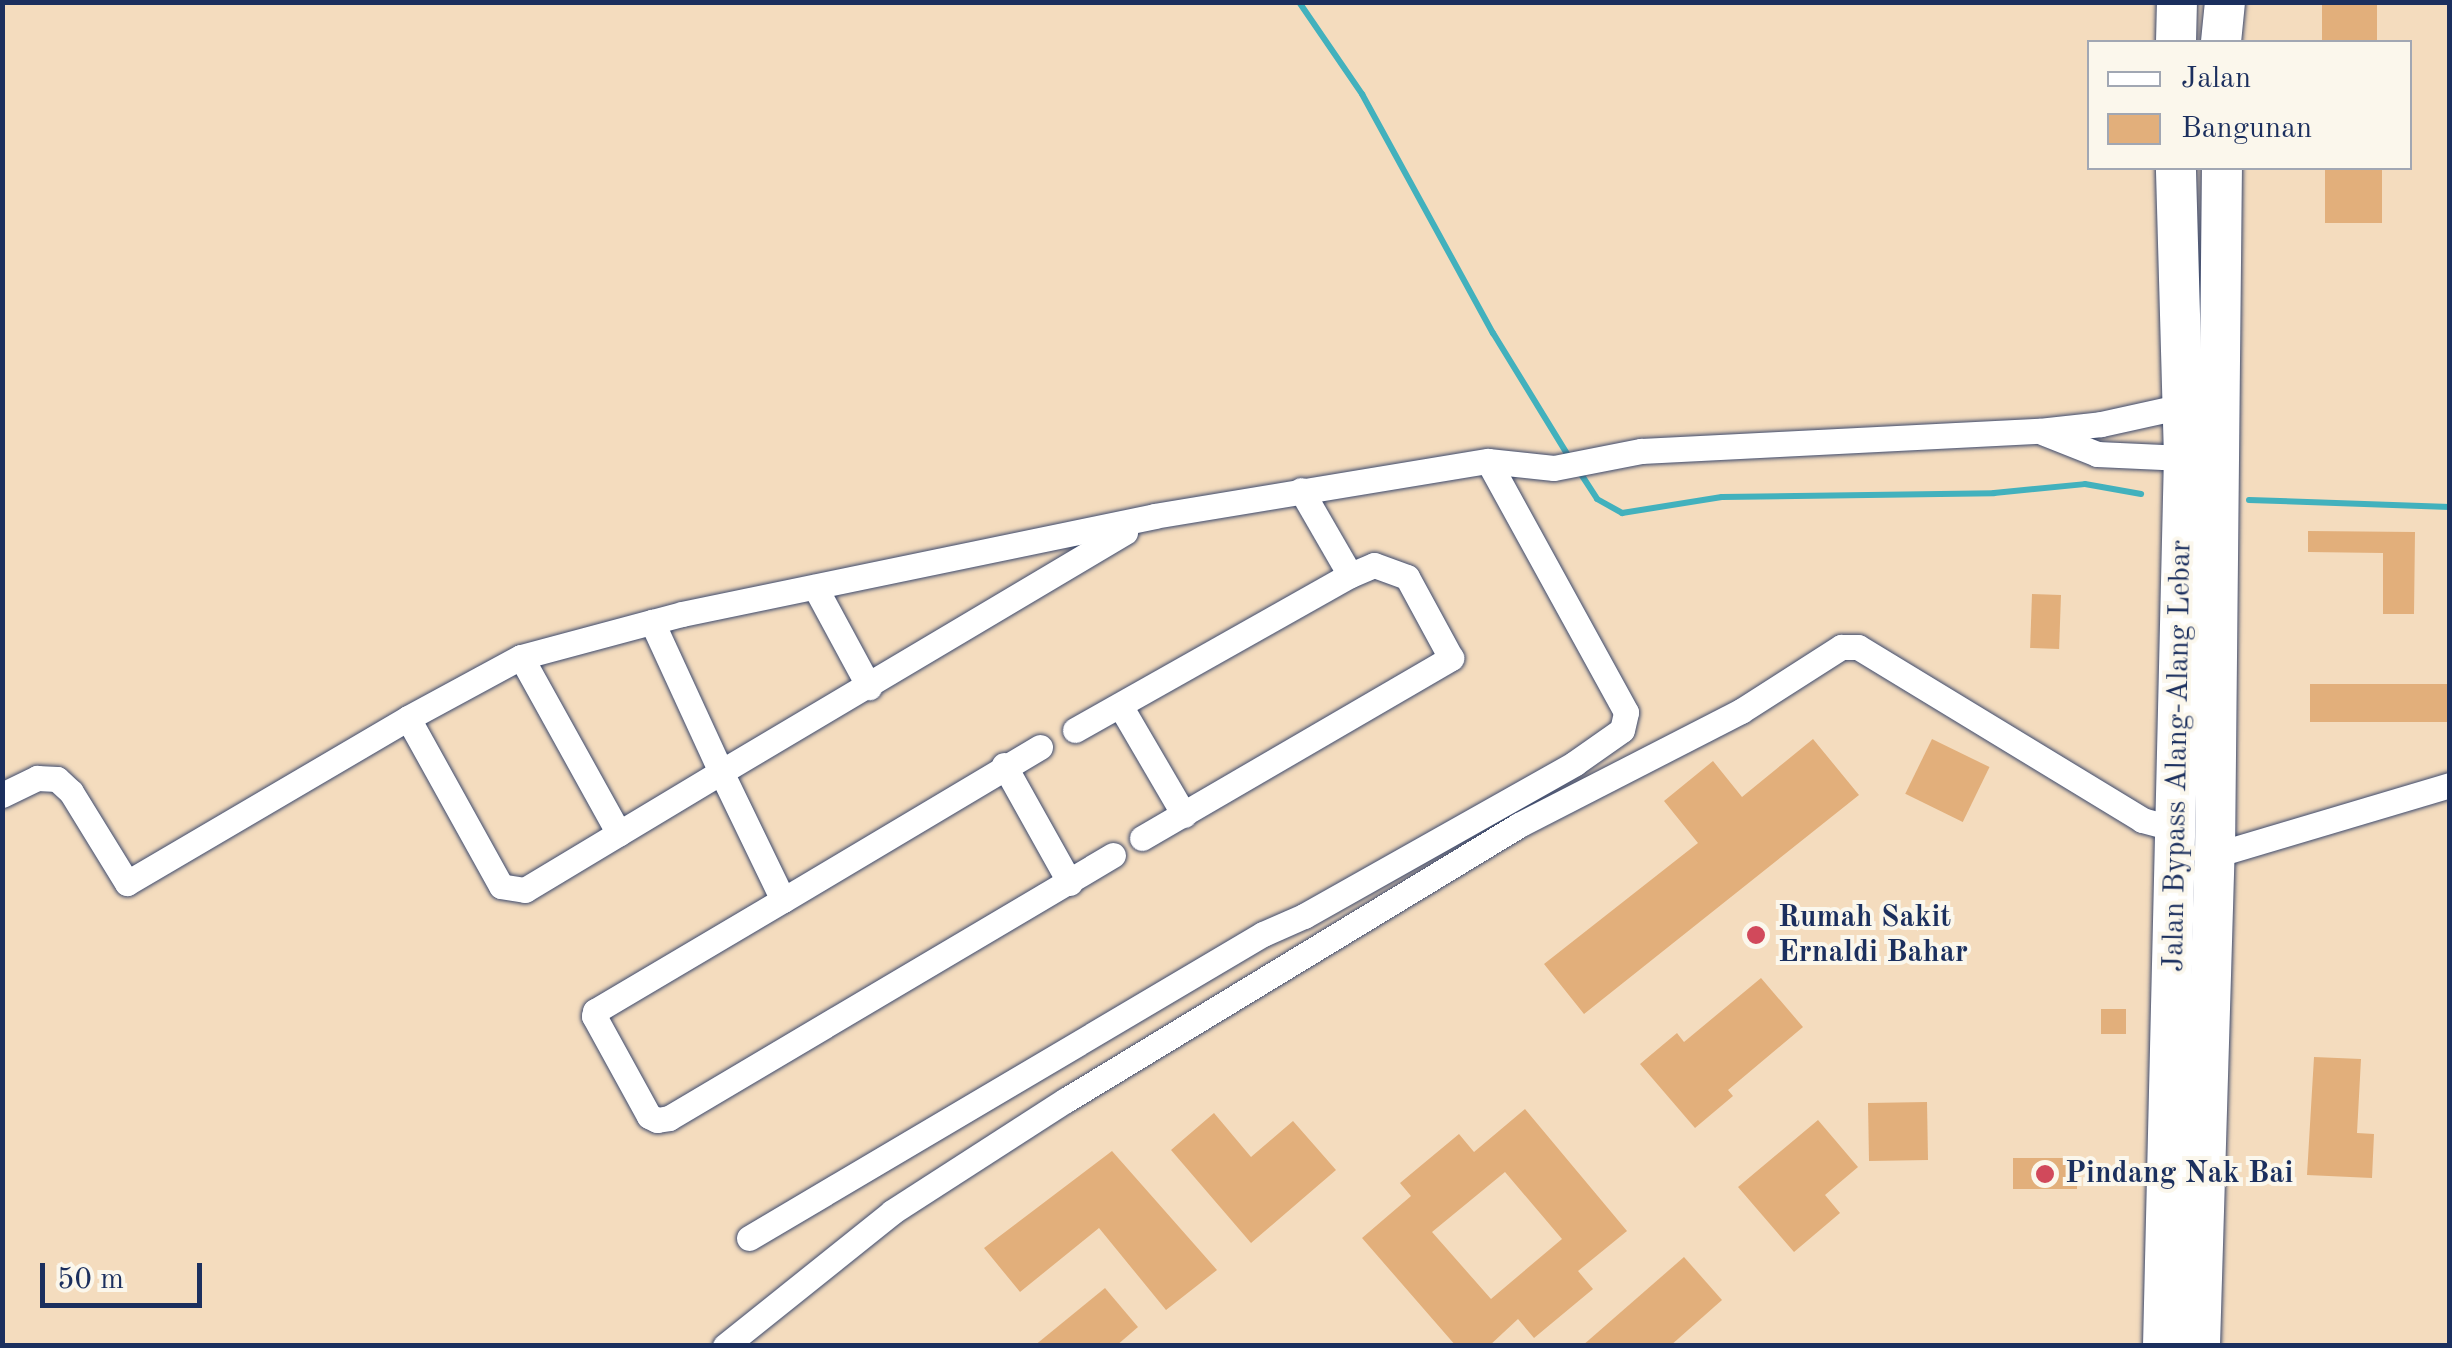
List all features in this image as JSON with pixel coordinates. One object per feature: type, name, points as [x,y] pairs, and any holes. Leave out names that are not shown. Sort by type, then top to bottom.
[{"type":"highway","points":[[2176,40],[2177,2]]},
{"type":"highway","points":[[2222,40],[2224,2]]},
{"type":"highway","name":"Jalan Bypass Alang-Alang Lebar","points":[[2176,170],[2183,406],[2198,488],[2214,856],[2200,1346]]},
{"type":"highway","name":"Jalan Bypass Alang-Alang Lebar","points":[[2163,1346],[2175,829],[2222,170]]},
{"type":"street","points":[[2,795],[38,778],[57,779],[71,792],[127,882],[520,657],[652,622],[1154,516],[1488,461],[1554,468],[1642,452],[2039,431],[2101,424],[2183,406]]},
{"type":"street","points":[[2039,431],[2198,488]]},
{"type":"street","points":[[750,1238],[1263,934],[1304,916],[1576,763],[1622,730],[1626,712],[1488,461]]},
{"type":"street","points":[[1300,490],[1350,574]]},
{"type":"street","points":[[408,718],[501,886],[525,890],[1154,516]]},
{"type":"street","points":[[1075,730],[1350,574],[1374,565],[1407,577],[1450,658],[1142,838]]},
{"type":"street","points":[[815,587],[869,687]]},
{"type":"street","points":[[652,622],[783,900]]},
{"type":"street","points":[[725,1346],[892,1212],[1066,1100],[1520,825],[1741,711],[1840,646],[1858,647],[2142,820],[2175,829]]},
{"type":"street","points":[[520,657],[619,834]]},
{"type":"street","points":[[1121,707],[1184,815]]},
{"type":"street","points":[[1040,747],[595,1010],[594,1016],[649,1116],[669,1118],[1113,855]]},
{"type":"street","points":[[1004,766],[1070,883]]},
{"type":"street","points":[[2214,856],[2450,785]]},
{"type":"building","points":[[2322,2],[2377,2],[2377,40],[2322,40]]},
{"type":"building","points":[[2325,170],[2382,170],[2382,223],[2325,223]]},
{"type":"building","points":[[2308,531],[2415,532],[2414,614],[2383,614],[2383,553],[2308,552]]},
{"type":"building","points":[[2032,594],[2061,595],[2059,649],[2030,648]]},
{"type":"building","points":[[2310,684],[2450,684],[2450,722],[2310,722]]},
{"type":"building","points":[[1813,739],[1859,795],[1584,1014],[1544,964],[1698,843],[1664,801],[1713,761],[1742,797]]},
{"type":"building","points":[[1932,739],[1990,767],[1963,822],[1905,794]]},
{"type":"building","points":[[1761,978],[1803,1027],[1728,1090],[1733,1096],[1695,1128],[1640,1064],[1677,1033],[1684,1042]]},
{"type":"building","points":[[2101,1009],[2126,1009],[2126,1034],[2101,1034]]},
{"type":"building","points":[[2314,1057],[2361,1059],[2357,1133],[2374,1134],[2372,1178],[2307,1175]]},
{"type":"building","points":[[1927,1102],[1928,1160],[1869,1161],[1868,1103]]},
{"type":"building","points":[[1525,1109],[1627,1231],[1578,1271],[1593,1289],[1534,1338],[1518,1319],[1489,1346],[1456,1346],[1362,1238],[1411,1196],[1400,1183],[1459,1134],[1474,1152]],"holes":[[[1505,1172],[1562,1239],[1491,1299],[1432,1232]]]},
{"type":"building","points":[[1214,1113],[1251,1157],[1293,1121],[1336,1170],[1251,1243],[1171,1150]]},
{"type":"building","points":[[1818,1120],[1858,1167],[1825,1195],[1840,1213],[1794,1252],[1738,1187]]},
{"type":"building","points":[[1112,1151],[1217,1270],[1166,1310],[1099,1228],[1020,1292],[984,1248]]},
{"type":"building","name":"Pindang Nak Bai","points":[[2013,1158],[2077,1158],[2077,1189],[2013,1189]]},
{"type":"building","points":[[1684,1257],[1722,1300],[1670,1346],[1582,1346]]},
{"type":"building","points":[[1105,1288],[1138,1327],[1116,1346],[1034,1346]]},
{"type":"waterway","points":[[1299,2],[1362,94],[1493,333],[1569,457]]},
{"type":"waterway","points":[[1579,471],[1597,499],[1622,513],[1722,497],[1994,493],[2085,484],[2141,494]]},
{"type":"waterway","points":[[2249,500],[2450,507]]},
{"type":"place","name":"Rumah Sakit Ernaldi Bahar","points":[[1756,935]]},
{"type":"place","name":"Pindang Nak Bai","points":[[2045,1174]]}]
